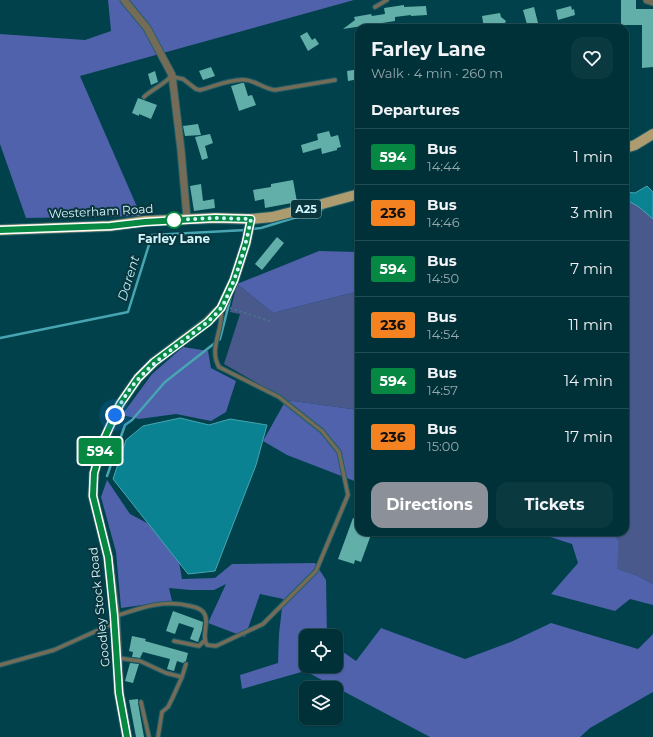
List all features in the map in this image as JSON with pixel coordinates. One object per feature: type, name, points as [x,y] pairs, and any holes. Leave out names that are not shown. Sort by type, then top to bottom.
[{"type":"main road","points":[[629,146],[641,142],[653,134]]},
{"type":"main road","name":"A25","points":[[250,221],[286,214],[355,195]]},
{"type":"main road","name":"Westerham Road","points":[[0,230],[110,226],[187,219],[215,218],[250,221]]},
{"type":"street","points":[[124,0],[147,28],[172,76],[181,150],[187,219]]},
{"type":"street","points":[[647,0],[653,2]]},
{"type":"street","name":"Goodley Stock Road","points":[[127,737],[119,693],[115,620],[108,557],[93,496],[94,473],[105,437],[120,404],[138,378],[154,362],[208,322],[222,307],[234,280],[250,221]]},
{"type":"lane","points":[[375,7],[387,0]]},
{"type":"lane","points":[[144,97],[172,76],[183,78],[196,89],[200,90],[238,79],[254,82],[267,89],[275,90],[335,80]]},
{"type":"lane","points":[[204,641],[206,645],[216,646],[263,624],[316,571],[348,495],[339,452],[322,431],[279,397],[218,367],[215,361],[214,350],[222,318],[222,307]]},
{"type":"lane","points":[[0,665],[54,650],[115,620],[152,604],[182,604],[198,608],[205,615],[206,622],[204,641],[199,646],[174,641]]},
{"type":"lane","points":[[117,658],[140,661],[166,673],[182,677]]},
{"type":"lane","points":[[158,737],[162,712],[168,707],[182,677],[186,664]]},
{"type":"lane","points":[[141,702],[149,737]]},
{"type":"path","points":[[222,307],[272,322]]},
{"type":"shaded area","points":[[108,0],[354,0],[80,76],[141,216],[26,218],[0,144],[0,34],[85,40],[111,31]]},
{"type":"shaded area","points":[[647,186],[653,192],[653,219],[639,207],[629,201],[629,192],[635,193]]},
{"type":"shaded area","points":[[629,193],[636,196],[642,209],[653,219],[653,584],[636,575],[616,569],[619,541],[615,536],[629,536]]},
{"type":"shaded area","points":[[319,251],[355,252],[355,292],[273,313],[237,284]]},
{"type":"shaded area","points":[[237,284],[273,313],[355,292],[355,409],[286,400],[224,364],[240,314],[230,312]]},
{"type":"shaded area","points":[[183,347],[208,351],[211,368],[236,381],[226,412],[211,421],[176,414],[139,419],[122,415],[152,374]]},
{"type":"shaded area","points":[[286,400],[355,409],[355,481],[287,455],[263,441]]},
{"type":"shaded area","points":[[180,418],[209,425],[230,419],[267,425],[256,465],[215,571],[188,574],[113,479],[126,440],[143,426]]},
{"type":"shaded area","points":[[107,480],[130,514],[175,538],[182,579],[215,578],[232,564],[315,563],[326,580],[327,629],[299,629],[299,673],[242,689],[240,675],[278,663],[279,634],[283,599],[260,594],[245,637],[208,623],[226,584],[214,590],[169,588],[172,601],[121,608],[116,552],[101,497]]},
{"type":"shaded area","points":[[547,536],[615,536],[619,541],[617,569],[636,575],[653,584],[653,605],[630,599],[615,611],[551,594],[578,563],[572,544]]},
{"type":"shaded area","points":[[551,623],[638,649],[653,634],[653,692],[590,728],[580,737],[430,737],[343,691],[343,681],[324,681],[309,673],[343,673],[343,652],[356,661],[381,628],[465,659],[513,641]]},
{"type":"building","points":[[621,0],[636,0],[636,9],[653,9],[653,67],[642,68],[642,25],[621,24]]},
{"type":"building","points":[[404,5],[404,7],[426,6],[427,15],[395,17],[395,21],[376,24],[355,24],[355,27],[343,29],[355,20],[354,17],[371,14],[372,16],[385,14],[384,8]]},
{"type":"building","points":[[571,6],[572,10],[574,9],[575,15],[558,20],[556,10]]},
{"type":"building","points":[[534,7],[538,23],[527,24],[523,10]]},
{"type":"building","points":[[500,13],[501,17],[506,21],[504,24],[483,24],[482,16]]},
{"type":"building","points":[[307,32],[312,40],[315,38],[319,44],[308,51],[300,36]]},
{"type":"building","points":[[211,67],[215,76],[203,80],[199,71]]},
{"type":"building","points":[[355,70],[355,80],[348,81],[347,71]]},
{"type":"building","points":[[155,71],[158,82],[151,85],[148,74]]},
{"type":"building","points":[[244,83],[248,96],[252,95],[256,105],[239,111],[231,86]]},
{"type":"building","points":[[138,98],[157,105],[151,119],[132,113]]},
{"type":"building","points":[[198,124],[201,135],[185,136],[183,126]]},
{"type":"building","points":[[329,131],[331,137],[338,135],[341,147],[337,148],[337,150],[322,154],[321,148],[303,153],[301,145],[318,140],[317,134]]},
{"type":"building","points":[[210,134],[213,143],[205,146],[208,158],[202,160],[195,137]]},
{"type":"building","points":[[293,180],[297,202],[265,208],[264,199],[255,201],[253,190],[271,187],[271,184]]},
{"type":"building","points":[[201,184],[203,201],[214,199],[215,208],[194,211],[190,186]]},
{"type":"building","points":[[277,237],[284,243],[262,270],[255,264]]},
{"type":"building","points":[[353,518],[355,519],[355,536],[371,536],[361,562],[355,560],[354,564],[338,559]]},
{"type":"building","points":[[173,611],[203,622],[198,642],[190,639],[194,628],[179,623],[175,634],[166,631]]},
{"type":"building","points":[[132,636],[188,653],[186,661],[183,663],[177,661],[174,671],[167,669],[170,659],[143,652],[140,658],[132,657],[133,652],[129,651]]},
{"type":"building","points":[[130,663],[139,664],[133,683],[125,681]]},
{"type":"building","points":[[138,699],[144,737],[136,737],[129,700]]},
{"type":"waterway","name":"Darent","points":[[251,229],[261,228],[323,209]]},
{"type":"waterway","name":"Darent","points":[[0,338],[128,312],[152,235],[246,230]]},
{"type":"waterway","points":[[107,476],[125,425],[132,420],[165,382],[220,339],[231,296]]},
{"type":"bus line","name":"594","points":[[0,230],[12,228],[110,226],[145,222],[215,218],[251,219],[246,243],[234,280],[221,308],[208,322],[154,362],[138,378],[120,404],[105,437],[94,473],[93,496],[108,557],[114,616],[119,693],[127,737]]},
{"type":"place","name":"Farley Lane","points":[[174,220]]},
{"type":"route","points":[[115,415],[120,404],[138,378],[154,362],[208,322],[221,308],[234,280],[246,243],[251,219],[215,218],[174,220]]}]
